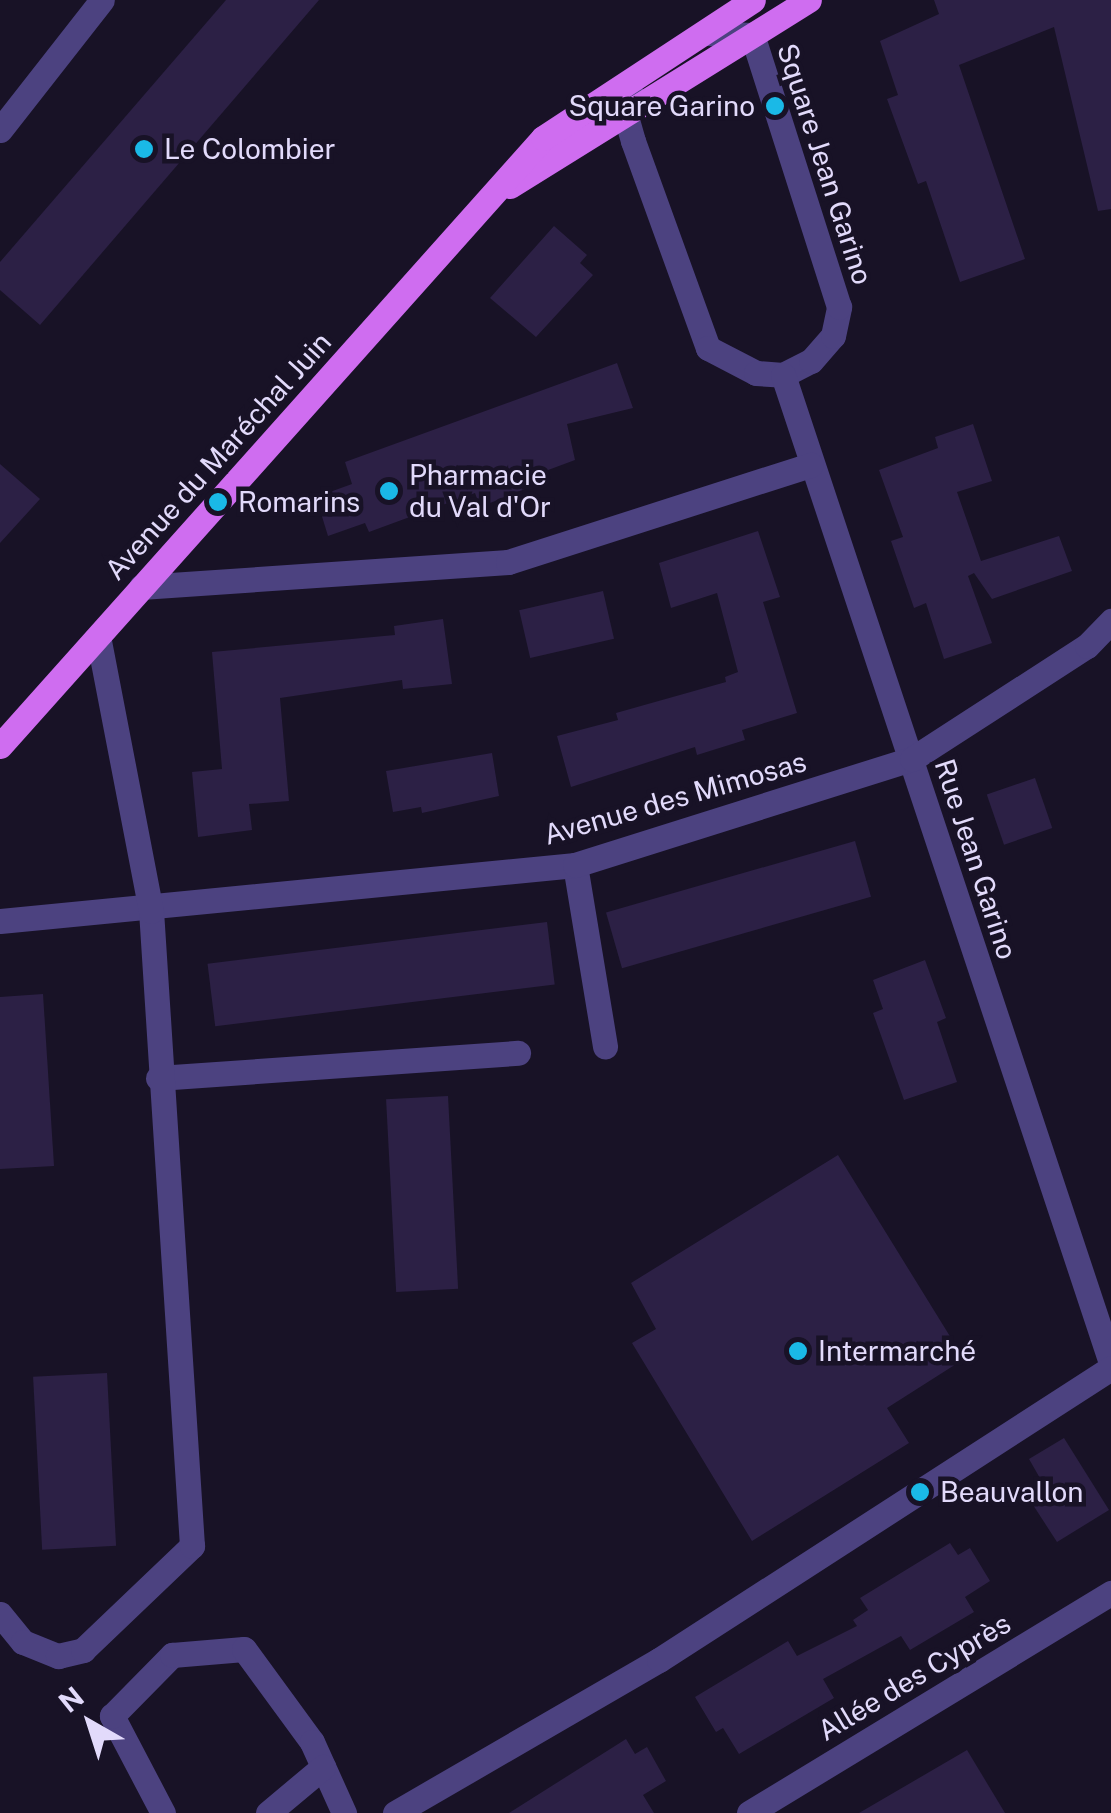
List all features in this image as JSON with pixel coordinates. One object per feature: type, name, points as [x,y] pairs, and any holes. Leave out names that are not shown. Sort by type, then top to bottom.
[{"type":"main road","name":"Avenue du Maréchal Juin","points":[[0,746],[543,138],[635,82],[753,0]]},
{"type":"main road","name":"Avenue du Maréchal Juin","points":[[481,205],[809,0]]},
{"type":"street","points":[[0,130],[90,4]]},
{"type":"street","points":[[708,33],[752,35]]},
{"type":"street","name":"Square Jean Garino","points":[[752,35],[839,306],[833,336],[811,360],[783,375]]},
{"type":"street","points":[[635,82],[625,113],[708,348],[729,364],[783,375]]},
{"type":"street","name":"Rue Jean Garino","points":[[783,375],[1111,1366]]},
{"type":"street","points":[[141,587],[508,562],[811,465]]},
{"type":"street","name":"Avenue des Mimosas","points":[[0,921],[151,911],[575,866],[912,758],[1087,646],[1111,621]]},
{"type":"street","points":[[0,1614],[24,1642],[58,1656],[83,1650],[192,1546],[158,1078],[151,911],[98,637]]},
{"type":"street","points":[[575,866],[606,1047]]},
{"type":"street","points":[[158,1078],[518,1053]]},
{"type":"street","points":[[395,1813],[660,1660],[1111,1366]]},
{"type":"street","name":"Allée des Cyprès","points":[[748,1813],[1111,1593]]},
{"type":"street","points":[[163,1813],[112,1716],[172,1656],[244,1649],[323,1767],[344,1813]]},
{"type":"street","points":[[268,1813],[323,1767]]},
{"type":"building","name":"Le Colombier","points":[[226,0],[319,0],[40,325],[0,290],[0,262]]},
{"type":"building","points":[[934,0],[1111,0],[1111,209],[1098,211],[1054,27],[959,65],[1025,259],[960,282],[926,181],[918,184],[887,99],[898,95],[880,41],[939,14]]},
{"type":"building","points":[[554,226],[587,255],[580,263],[593,275],[536,337],[490,298]]},
{"type":"building","points":[[617,363],[633,408],[567,424],[575,460],[532,476],[535,485],[480,507],[475,493],[369,532],[365,523],[328,536],[316,497],[352,484],[345,462]]},
{"type":"building","points":[[973,424],[992,481],[957,492],[981,561],[1059,536],[1072,571],[992,599],[974,573],[968,576],[992,643],[944,659],[926,603],[914,608],[891,541],[903,537],[879,470],[938,448],[935,437]]},
{"type":"building","points":[[0,464],[40,499],[0,543]]},
{"type":"building","points":[[758,531],[780,597],[763,602],[797,713],[742,730],[745,740],[697,755],[695,747],[571,787],[557,736],[618,720],[616,713],[726,682],[725,677],[738,672],[717,593],[671,608],[659,563]]},
{"type":"building","points":[[603,591],[614,639],[530,658],[519,610]]},
{"type":"building","points":[[443,619],[452,684],[403,689],[402,680],[280,698],[289,801],[249,804],[252,830],[198,837],[192,772],[222,769],[212,652],[395,635],[394,626]]},
{"type":"building","points":[[492,753],[499,796],[422,813],[421,807],[393,812],[386,771]]},
{"type":"building","points":[[1035,778],[1052,828],[1004,845],[987,795]]},
{"type":"building","points":[[855,841],[871,897],[622,968],[606,912]]},
{"type":"building","points":[[547,922],[555,985],[215,1026],[208,964]]},
{"type":"building","points":[[925,960],[946,1018],[937,1022],[957,1082],[904,1100],[873,1013],[883,1009],[873,980]]},
{"type":"building","points":[[43,994],[54,1166],[0,1169],[0,997]]},
{"type":"building","points":[[448,1096],[458,1289],[396,1292],[386,1099]]},
{"type":"building","name":"Intermarché","points":[[838,1155],[964,1359],[887,1408],[909,1443],[752,1541],[632,1343],[656,1329],[631,1283]]},
{"type":"building","points":[[107,1373],[116,1546],[42,1550],[33,1377]]},
{"type":"building","points":[[1064,1438],[1109,1510],[1057,1542],[1024,1491],[1041,1480],[1029,1459]]},
{"type":"building","points":[[950,1543],[958,1555],[970,1548],[990,1581],[965,1597],[974,1612],[910,1650],[901,1636],[823,1679],[834,1698],[739,1754],[723,1728],[716,1732],[695,1697],[788,1641],[797,1656],[857,1626],[853,1620],[868,1610],[860,1598]]},
{"type":"building","points":[[626,1739],[635,1754],[647,1747],[666,1781],[643,1795],[654,1813],[509,1813]]},
{"type":"building","points":[[967,1750],[1005,1813],[859,1813]]},
{"type":"place","name":"Square Garino","points":[[775,106]]},
{"type":"place","name":"Le Colombier","points":[[144,149]]},
{"type":"place","name":"Pharmacie du Val d'Or","points":[[389,491]]},
{"type":"place","name":"Romarins","points":[[218,502]]},
{"type":"place","name":"Intermarché","points":[[798,1351]]},
{"type":"place","name":"Beauvallon","points":[[920,1492]]}]
